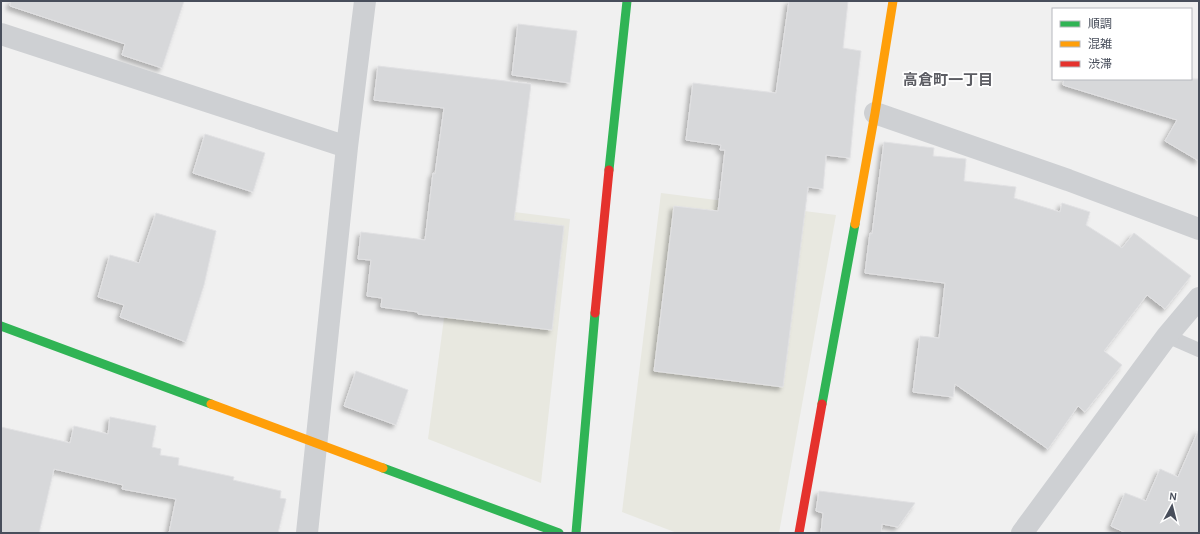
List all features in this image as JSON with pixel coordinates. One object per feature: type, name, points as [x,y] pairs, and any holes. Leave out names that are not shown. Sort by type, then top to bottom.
[{"type":"street","points":[[307,533],[315,442],[347,147],[365,1]]},
{"type":"street","points":[[576,533],[601,249],[627,1]]},
{"type":"street","points":[[799,533],[893,1]]},
{"type":"street","points":[[1,34],[347,147]]},
{"type":"street","points":[[874,113],[1068,180],[1199,229]]},
{"type":"street","points":[[1022,533],[1167,336],[1199,298]]},
{"type":"street","points":[[1,326],[559,533]]},
{"type":"lane","points":[[1167,336],[1199,350]]},
{"type":"shaded area","points":[[661,193],[836,215],[779,533],[677,533],[622,512]]},
{"type":"shaded area","points":[[459,205],[570,219],[541,483],[428,439]]},
{"type":"building","points":[[11,1],[184,1],[162,68],[122,55],[125,44],[10,6]]},
{"type":"building","points":[[789,1],[848,1],[843,48],[861,51],[850,158],[826,155],[823,189],[808,187],[783,387],[654,371],[674,206],[718,211],[725,150],[720,150],[721,145],[686,140],[693,83],[776,93]]},
{"type":"building","points":[[518,24],[577,31],[570,83],[512,75]]},
{"type":"building","points":[[378,66],[531,84],[514,220],[564,226],[552,330],[418,314],[418,312],[381,307],[382,298],[367,296],[371,260],[358,259],[361,232],[425,240],[433,173],[435,174],[444,108],[374,100]]},
{"type":"building","points":[[1199,79],[1199,161],[1165,141],[1177,120],[1063,85],[1064,80]]},
{"type":"building","points":[[205,134],[265,153],[253,192],[193,173]]},
{"type":"building","points":[[884,142],[934,148],[933,156],[966,159],[964,181],[1016,187],[1014,198],[1060,212],[1062,203],[1090,212],[1086,225],[1122,248],[1134,233],[1191,276],[1165,309],[1147,295],[1104,351],[1122,365],[1085,412],[1078,406],[1048,449],[955,384],[953,397],[913,392],[920,336],[939,338],[945,283],[865,273],[870,233],[872,234]]},
{"type":"building","points":[[156,213],[216,231],[204,285],[186,342],[120,317],[124,305],[98,297],[110,255],[139,263]]},
{"type":"building","points":[[356,371],[408,390],[396,425],[344,406]]},
{"type":"building","points":[[110,417],[156,426],[152,447],[161,449],[160,455],[179,458],[178,465],[234,477],[233,480],[281,491],[280,498],[286,499],[278,533],[169,533],[176,499],[122,489],[123,485],[54,469],[39,533],[1,533],[1,427],[70,443],[74,426],[108,434]]},
{"type":"building","points":[[1199,429],[1199,533],[1126,533],[1111,526],[1125,493],[1146,501],[1160,469],[1178,477]]},
{"type":"building","points":[[819,491],[915,503],[898,527],[882,524],[881,533],[821,533],[823,513],[816,511]]},
{"type":"traffic: fast","points":[[609,170],[627,1]]},
{"type":"traffic: fast","points":[[822,404],[855,224]]},
{"type":"traffic: fast","points":[[576,533],[595,313]]},
{"type":"traffic: fast","points":[[1,326],[211,404]]},
{"type":"traffic: fast","points":[[383,468],[559,533]]},
{"type":"traffic: slow","points":[[855,224],[893,1]]},
{"type":"traffic: slow","points":[[211,404],[383,468]]},
{"type":"traffic: jam","points":[[595,313],[609,170]]},
{"type":"traffic: jam","points":[[799,533],[822,404]]},
{"type":"district","name":"高倉町一丁目","points":[[948,80]]}]
